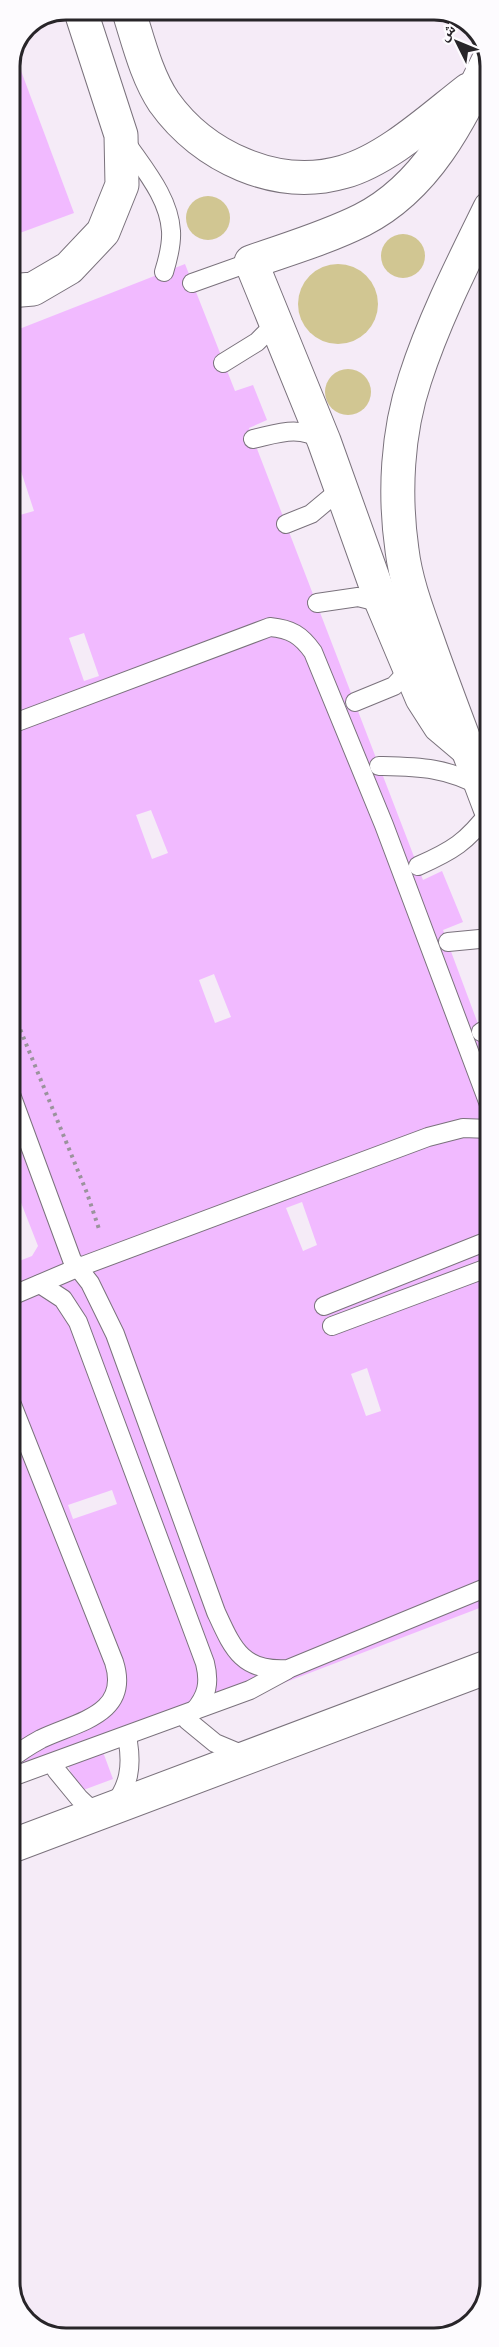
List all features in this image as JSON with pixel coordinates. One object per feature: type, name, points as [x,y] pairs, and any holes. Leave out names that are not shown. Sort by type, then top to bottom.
[{"type":"street","points":[[20,290],[33,289],[69,268],[103,232],[122,185],[121,135],[84,20]]},
{"type":"street","points":[[132,20],[146,64],[164,101],[191,133],[224,157],[262,172],[304,177],[344,172],[386,153],[479,74]]},
{"type":"street","points":[[466,748],[452,738],[430,713],[410,669],[382,603],[324,441],[251,262],[327,235],[363,219],[397,197],[426,169],[449,137],[479,79]]},
{"type":"street","points":[[479,230],[440,315],[414,380],[402,438],[397,493],[402,552],[417,609],[479,782]]},
{"type":"street","points":[[20,1843],[480,1670]]},
{"type":"lane","points":[[121,135],[158,190],[170,218],[171,241],[164,272]]},
{"type":"lane","points":[[192,283],[251,262]]},
{"type":"lane","points":[[223,363],[257,342],[276,323]]},
{"type":"lane","points":[[253,439],[296,431],[306,432],[324,441]]},
{"type":"lane","points":[[286,524],[311,514],[341,489]]},
{"type":"lane","points":[[317,603],[358,597],[382,603]]},
{"type":"lane","points":[[20,722],[270,627],[287,629],[303,637],[313,652],[384,825],[479,1079]]},
{"type":"lane","points":[[355,702],[394,686],[410,669]]},
{"type":"lane","points":[[380,766],[436,768],[452,772],[479,795]]},
{"type":"lane","points":[[418,866],[451,851],[466,839],[479,815]]},
{"type":"lane","points":[[448,942],[479,939]]},
{"type":"lane","points":[[20,1118],[77,1268],[90,1283],[116,1334],[216,1612],[228,1638],[235,1651],[246,1661],[260,1668],[288,1669]]},
{"type":"lane","points":[[20,1292],[77,1268],[428,1137],[463,1128],[479,1129]]},
{"type":"lane","points":[[324,1306],[480,1244]]},
{"type":"lane","points":[[332,1326],[480,1271]]},
{"type":"lane","points":[[40,1284],[63,1299],[78,1322],[205,1663],[208,1676],[207,1689],[202,1701],[190,1716]]},
{"type":"lane","points":[[20,1425],[114,1662],[118,1682],[115,1693],[104,1710],[41,1739],[20,1753]]},
{"type":"lane","points":[[20,1774],[190,1716],[263,1685],[288,1669],[480,1590]]},
{"type":"lane","points":[[190,1716],[215,1743],[248,1756]]},
{"type":"lane","points":[[56,1770],[79,1798],[104,1811],[123,1794],[129,1777],[131,1760],[128,1742]]},
{"type":"shaded area","points":[[208,196],[217,197],[224,202],[229,209],[229,227],[224,234],[217,239],[208,240],[199,239],[192,234],[187,227],[186,218],[187,209],[192,202],[199,197]]},
{"type":"shaded area","points":[[403,234],[418,241],[425,256],[418,271],[403,278],[388,271],[381,256],[388,241]]},
{"type":"shaded area","points":[[338,264],[353,267],[366,276],[375,289],[378,304],[375,319],[366,332],[353,341],[338,344],[323,341],[310,332],[301,319],[298,304],[301,289],[310,276],[323,267]]},
{"type":"shaded area","points":[[348,369],[364,376],[371,392],[364,408],[348,415],[332,408],[325,392],[332,376]]},
{"type":"building","points":[[20,68],[74,213],[20,233]]},
{"type":"building","points":[[185,264],[235,391],[253,385],[267,420],[249,428],[423,880],[442,871],[463,922],[443,930],[479,1028],[480,1608],[103,1752],[113,1779],[78,1792],[68,1765],[20,1783],[20,1261],[32,1256],[38,1246],[20,1200],[20,515],[34,511],[20,468],[20,329]],"holes":[[[84,633],[99,676],[84,681],[69,638]],[[151,810],[168,853],[152,859],[136,815]],[[214,974],[231,1017],[215,1023],[199,980]],[[302,1202],[317,1245],[303,1251],[286,1208]],[[367,1368],[381,1411],[366,1416],[351,1374]],[[112,1490],[117,1504],[73,1519],[68,1505]]]}]
